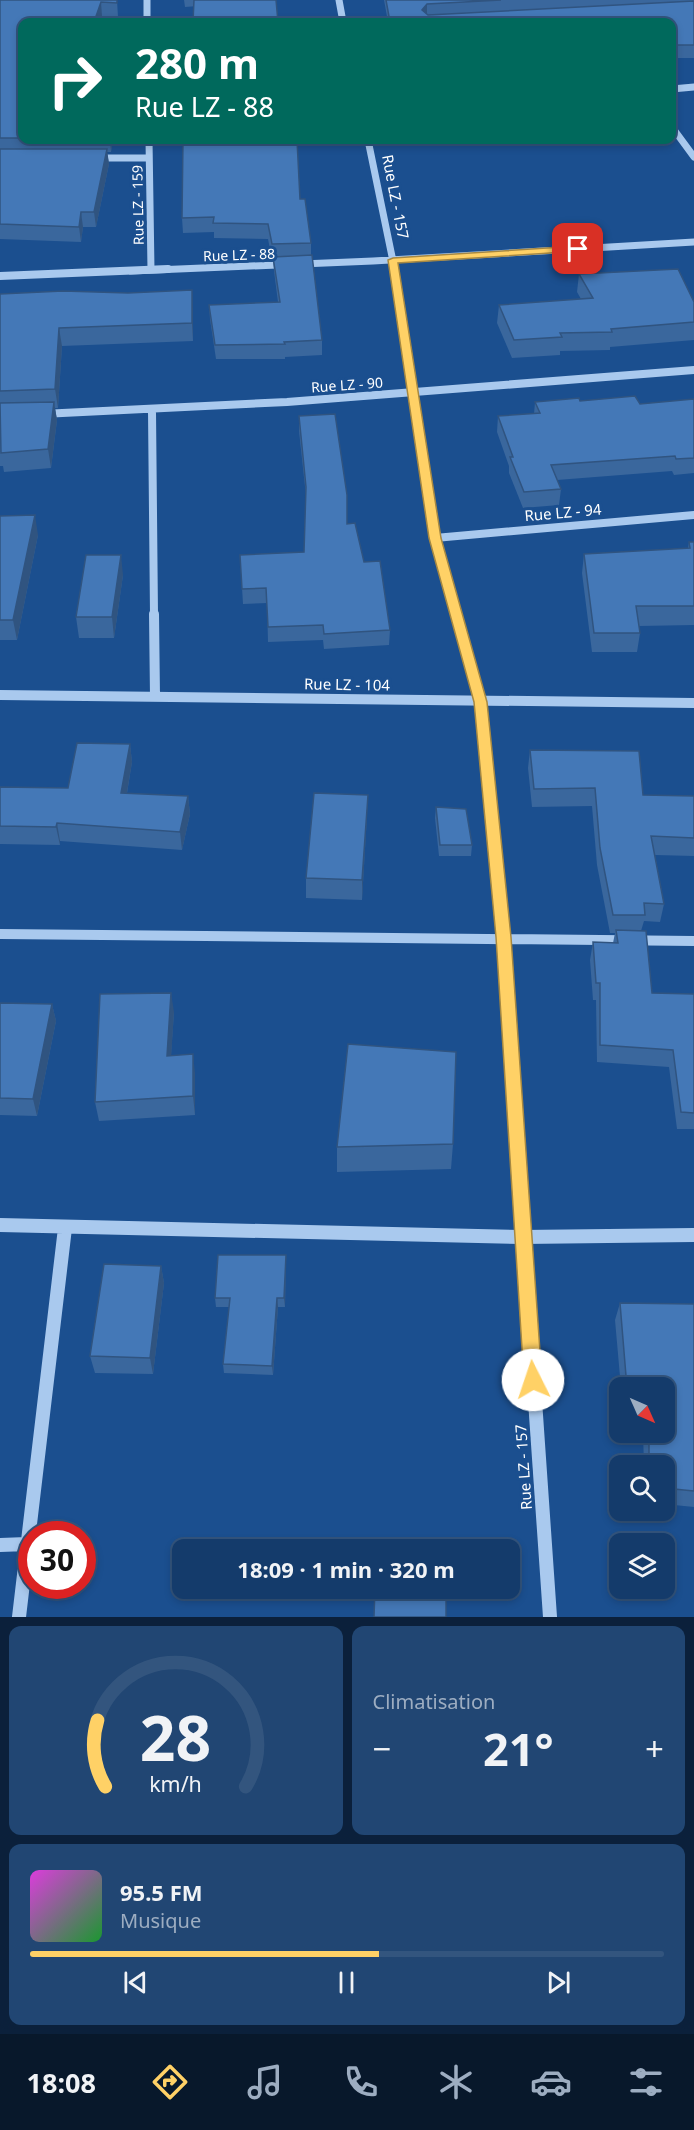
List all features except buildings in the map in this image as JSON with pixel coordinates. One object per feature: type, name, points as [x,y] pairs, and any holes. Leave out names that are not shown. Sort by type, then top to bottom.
[{"type":"street","points":[[147,0],[147,18]]},
{"type":"street","points":[[339,0],[342,18]]},
{"type":"street","points":[[676,89],[694,87]]},
{"type":"street","points":[[676,132],[694,157]]},
{"type":"street","name":"Rue LZ - 159","points":[[149,144],[151,270]]},
{"type":"street","name":"Rue LZ - 157","points":[[369,144],[393,260],[435,538],[480,702],[504,937],[522,1237],[550,1617]]},
{"type":"street","points":[[92,158],[149,158]]},
{"type":"street","name":"Rue LZ - 88","points":[[0,276],[393,260],[694,242]]},
{"type":"street","name":"Rue LZ - 90","points":[[35,415],[153,411],[413,394],[694,370]]},
{"type":"street","points":[[153,411],[155,697]]},
{"type":"street","name":"Rue LZ - 94","points":[[435,538],[694,515]]},
{"type":"street","name":"Rue LZ - 104","points":[[0,695],[694,704]]},
{"type":"street","points":[[0,934],[694,940]]},
{"type":"street","points":[[0,1225],[522,1237],[694,1235]]},
{"type":"street","points":[[30,1521],[65,1228]]},
{"type":"street","points":[[0,1545],[18,1545]]},
{"type":"street","points":[[18,1617],[20,1599]]},
{"type":"route","points":[[533,1380],[504,937],[480,702],[435,538],[393,260],[578,249]]}]
